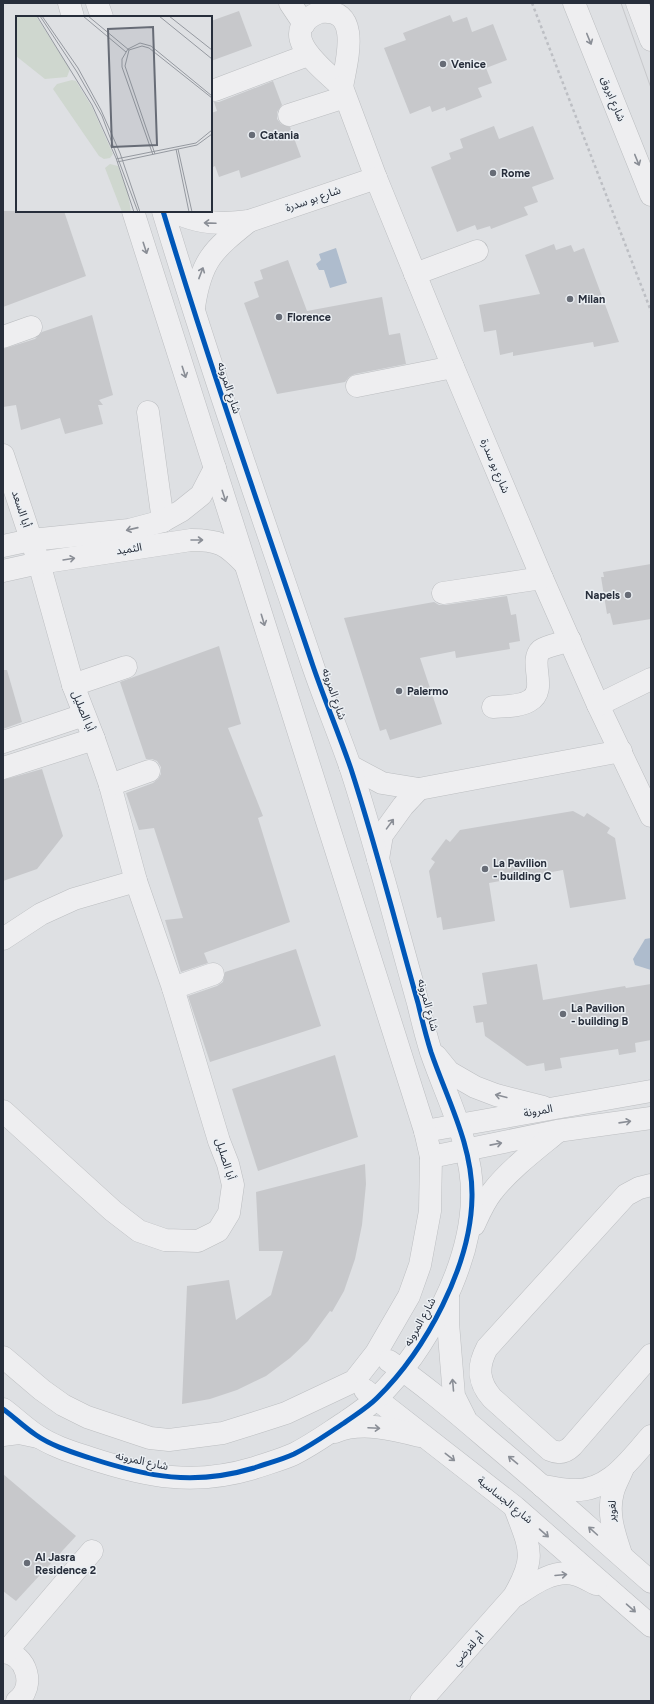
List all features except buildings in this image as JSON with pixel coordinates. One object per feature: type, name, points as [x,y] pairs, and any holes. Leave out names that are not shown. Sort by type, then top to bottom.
[{"type":"street","points":[[69,3],[73,16]]},
{"type":"street","points":[[97,3],[102,16]]},
{"type":"street","points":[[290,3],[304,24]]},
{"type":"street","name":"شارع ابروق","points":[[574,3],[651,195]]},
{"type":"street","points":[[637,3],[651,40]]},
{"type":"street","name":"شارع بو سدرة","points":[[343,92],[349,35],[348,29],[342,19],[332,7],[313,15],[304,24],[301,29],[301,42],[308,55],[343,92],[376,178],[453,367],[542,578],[598,705],[651,816]]},
{"type":"street","points":[[215,90],[308,55]]},
{"type":"street","points":[[289,115],[343,92]]},
{"type":"street","name":"شارع بو سدرة","points":[[175,212],[188,218],[203,222],[232,223],[249,221],[376,178]]},
{"type":"street","name":"شارع المرونه","points":[[3,1357],[42,1390],[63,1405],[87,1417],[150,1438],[169,1440],[223,1433],[286,1413],[354,1381],[376,1353],[409,1296],[420,1265],[430,1211],[431,1157],[425,1131],[133,212]]},
{"type":"street","name":"شارع المرونه","points":[[3,1409],[38,1437],[67,1450],[103,1462],[161,1477],[200,1479],[235,1474],[280,1460],[323,1438],[377,1398],[418,1349],[431,1328],[448,1292],[466,1243],[472,1201],[472,1176],[466,1150],[459,1126],[430,1050],[378,860],[350,766],[326,704],[193,311],[164,212]]},
{"type":"street","name":"شارع بو سدرة","points":[[193,311],[197,285],[203,267],[222,242],[249,221]]},
{"type":"street","points":[[415,274],[477,251]]},
{"type":"street","points":[[3,337],[31,327]]},
{"type":"street","points":[[357,386],[453,367]]},
{"type":"street","points":[[148,412],[164,521]]},
{"type":"street","name":"أبا السعد","points":[[3,456],[31,540]]},
{"type":"street","name":"الثميد","points":[[3,546],[31,540],[129,530],[164,521],[181,511],[201,495],[215,468]]},
{"type":"street","name":"أبا الصليل","points":[[3,1112],[113,1211],[139,1231],[165,1240],[198,1241],[218,1230],[229,1213],[233,1185],[228,1164],[219,1141],[173,988],[136,881],[110,785],[73,686],[39,563],[31,540]]},
{"type":"street","name":"الثميد","points":[[3,570],[39,563],[191,540],[207,540],[221,543],[230,549],[246,566]]},
{"type":"street","points":[[443,593],[542,578]]},
{"type":"street","points":[[493,707],[519,704],[530,701],[539,689],[537,655],[542,649],[570,640]]},
{"type":"street","points":[[73,686],[126,667]]},
{"type":"street","points":[[598,705],[651,679]]},
{"type":"street","points":[[3,742],[84,715]]},
{"type":"street","points":[[3,768],[94,739]]},
{"type":"street","points":[[350,766],[382,783],[419,788],[621,751]]},
{"type":"street","points":[[110,785],[149,771]]},
{"type":"street","points":[[378,860],[382,835],[403,806],[419,788]]},
{"type":"street","points":[[3,939],[41,914],[74,899],[136,881]]},
{"type":"street","points":[[173,988],[213,974]]},
{"type":"street","points":[[430,1050],[449,1072],[475,1087],[496,1095],[552,1109]]},
{"type":"street","name":"المرونة","points":[[425,1131],[651,1091]]},
{"type":"street","points":[[431,1157],[557,1131],[651,1118]]},
{"type":"street","points":[[466,1243],[491,1192],[557,1131]]},
{"type":"street","points":[[647,1369],[572,1446],[565,1452],[560,1453],[550,1450],[484,1390],[480,1380],[479,1368],[481,1358],[486,1348],[621,1200],[632,1191],[651,1185]]},
{"type":"street","points":[[448,1292],[454,1396],[466,1421]]},
{"type":"street","points":[[376,1353],[401,1370],[466,1421],[651,1582]]},
{"type":"street","name":"شارع الجساسية","points":[[354,1381],[515,1507],[651,1626]]},
{"type":"street","points":[[323,1438],[340,1430],[359,1427],[381,1428],[424,1437]]},
{"type":"street","points":[[3,1435],[19,1433],[38,1437]]},
{"type":"street","name":"لغوير","points":[[542,1486],[574,1490],[589,1488],[608,1482],[651,1436]]},
{"type":"street","name":"لغوير","points":[[622,1557],[612,1528],[611,1510],[613,1492],[624,1466]]},
{"type":"street","name":"أم لقرضي","points":[[421,1701],[514,1596],[525,1577],[530,1558],[530,1551],[515,1507]]},
{"type":"street","points":[[17,1701],[26,1690],[28,1681],[27,1671],[15,1656],[5,1652],[92,1551]]},
{"type":"street","name":"أم لقرضي","points":[[514,1596],[541,1579],[559,1574],[575,1574],[610,1590]]},
{"type":"path","points":[[532,3],[651,311]]},
{"type":"water","points":[[336,248],[347,283],[330,288],[324,270],[319,270],[316,264],[321,260],[319,254]]},
{"type":"water","points":[[651,938],[651,970],[635,965],[633,959],[645,939]]},
{"type":"tram line","points":[[621,3],[651,88]]},
{"type":"cycle path","points":[[3,1409],[27,1429],[55,1446],[111,1465],[152,1474],[171,1477],[211,1477],[232,1474],[289,1456],[301,1451],[365,1408],[377,1398],[395,1378],[428,1332],[442,1305],[464,1251],[470,1223],[472,1197],[471,1178],[464,1141],[429,1046],[386,886],[360,798],[351,769],[313,666],[236,439],[163,212]]},
{"type":"place","name":"Venice","points":[[443,64]]},
{"type":"place","name":"Catania","points":[[252,135]]},
{"type":"place","name":"Rome","points":[[493,173]]},
{"type":"place","name":"Milan","points":[[570,299]]},
{"type":"place","name":"Florence","points":[[279,317]]},
{"type":"place","name":"Napels","points":[[628,595]]},
{"type":"place","name":"Palermo","points":[[399,691]]},
{"type":"place","name":"La Pavilion - building C","points":[[485,869]]},
{"type":"place","name":"La Pavilion - building B","points":[[563,1014]]},
{"type":"place","name":"Al Jasra Residence 2","points":[[27,1563]]}]
